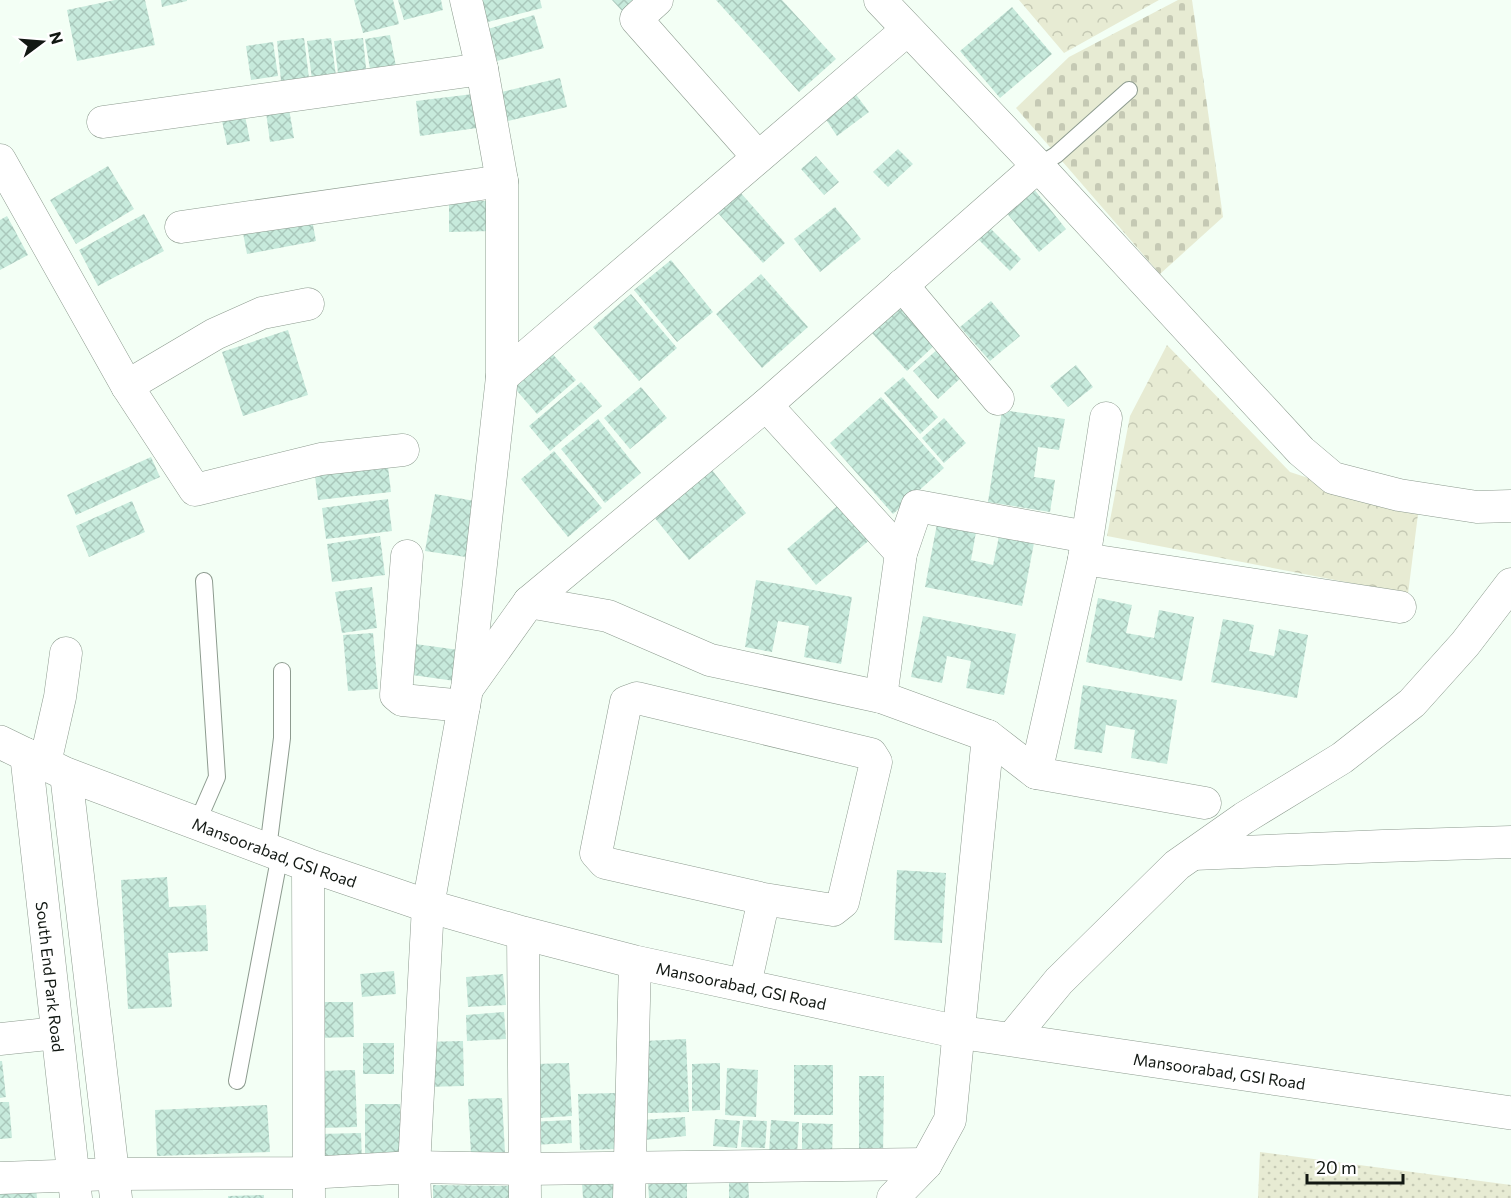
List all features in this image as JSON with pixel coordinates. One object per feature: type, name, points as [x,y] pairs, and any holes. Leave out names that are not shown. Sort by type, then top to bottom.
[{"type":"street","points":[[415,1198],[414,1167],[428,906],[465,698],[502,377],[502,181],[482,69],[466,0]]},
{"type":"street","points":[[657,0],[636,19],[758,157]]},
{"type":"street","points":[[880,0],[1038,166],[1301,451],[1333,478],[1399,495],[1466,506],[1511,506]]},
{"type":"street","points":[[502,377],[907,30]]},
{"type":"street","points":[[103,122],[482,69]]},
{"type":"street","points":[[0,160],[127,386],[195,490],[321,459],[403,450]]},
{"type":"street","points":[[465,698],[529,602],[766,405],[1038,166]]},
{"type":"street","points":[[181,227],[502,181]]},
{"type":"street","points":[[902,285],[998,399]]},
{"type":"street","points":[[127,386],[215,334],[262,313],[308,304]]},
{"type":"street","points":[[766,405],[901,553]]},
{"type":"street","points":[[1036,773],[1085,548],[1106,418]]},
{"type":"street","points":[[881,697],[901,553],[917,506],[1085,548],[1400,607]]},
{"type":"street","points":[[407,556],[396,695],[402,700],[465,698]]},
{"type":"street","points":[[1012,1038],[1059,981],[1177,865],[1244,818],[1342,758],[1412,703],[1464,644],[1511,584]]},
{"type":"street","points":[[529,602],[608,616],[710,660],[881,697],[988,736],[1036,773],[1205,803]]},
{"type":"street","points":[[66,653],[60,697],[34,758],[115,1186]]},
{"type":"street","points":[[637,698],[871,754],[876,762],[843,902],[833,909],[764,899],[605,864],[596,853],[626,702],[637,698]]},
{"type":"street","points":[[893,1198],[926,1164],[950,1119],[988,736]]},
{"type":"street","name":"Mansoorabad, GSI Road","points":[[34,758],[197,823],[428,906],[635,962],[958,1032],[1012,1038],[1511,1113]]},
{"type":"street","name":"South End Park Road","points":[[34,758],[57,1033],[75,1187]]},
{"type":"street","points":[[1194,854],[1511,842]]},
{"type":"street","points":[[285,856],[308,1186]]},
{"type":"street","points":[[745,985],[764,899]]},
{"type":"street","points":[[523,933],[525,1184]]},
{"type":"street","points":[[629,1183],[635,962]]},
{"type":"street","points":[[0,1039],[57,1033]]},
{"type":"street","points":[[0,1178],[75,1187],[308,1186],[414,1167],[525,1184],[629,1183],[926,1164]]},
{"type":"lane","points":[[1038,166],[1056,155],[1129,90]]},
{"type":"lane","points":[[197,823],[217,777],[204,581]]},
{"type":"lane","points":[[237,1082],[285,856],[282,671]]},
{"type":"green space","points":[[1019,0],[1159,0],[1064,53]]},
{"type":"green space","points":[[1178,0],[1192,0],[1223,217],[1160,274],[1016,108],[1069,57]]},
{"type":"green space","points":[[1167,345],[1290,472],[1418,514],[1408,594],[1107,536],[1130,416]]},
{"type":"green space","points":[[1260,1152],[1511,1185],[1511,1198],[1258,1198]]},
{"type":"building","points":[[115,0],[145,0],[155,45],[77,61],[67,10]]},
{"type":"building","points":[[161,0],[187,0],[187,1],[162,7]]},
{"type":"building","points":[[354,0],[393,0],[399,24],[363,33]]},
{"type":"building","points":[[398,0],[441,0],[443,10],[404,20]]},
{"type":"building","points":[[473,0],[540,0],[542,8],[480,24]]},
{"type":"building","points":[[612,0],[637,0],[623,12]]},
{"type":"building","points":[[716,0],[782,0],[836,59],[799,92]]},
{"type":"building","points":[[1012,7],[1052,54],[1000,98],[960,51]]},
{"type":"building","points":[[534,15],[544,48],[497,61],[488,29]]},
{"type":"building","points":[[390,35],[398,77],[372,81],[365,39]]},
{"type":"building","points":[[304,38],[309,78],[281,81],[277,41]]},
{"type":"building","points":[[331,38],[336,76],[312,79],[307,41]]},
{"type":"building","points":[[363,38],[367,78],[339,81],[334,41]]},
{"type":"building","points":[[273,42],[278,76],[251,80],[246,46]]},
{"type":"building","points":[[560,78],[567,107],[504,122],[497,93]]},
{"type":"building","points":[[854,92],[869,112],[837,136],[823,115]]},
{"type":"building","points":[[473,94],[477,128],[420,136],[416,101]]},
{"type":"building","points":[[243,106],[250,141],[227,145],[220,111]]},
{"type":"building","points":[[289,109],[294,138],[270,142],[266,112]]},
{"type":"building","points":[[898,149],[913,164],[888,187],[873,172]]},
{"type":"building","points":[[816,156],[839,182],[824,195],[801,169]]},
{"type":"building","points":[[108,166],[134,209],[76,244],[50,200]]},
{"type":"building","points":[[1033,188],[1066,229],[1039,252],[1005,211]]},
{"type":"building","points":[[740,192],[785,243],[763,263],[717,212]]},
{"type":"building","points":[[449,201],[491,201],[492,231],[449,232]]},
{"type":"building","points":[[835,207],[861,239],[820,272],[794,239]]},
{"type":"building","points":[[144,214],[164,251],[98,286],[79,250]]},
{"type":"building","points":[[7,216],[28,255],[0,270],[0,220]]},
{"type":"building","points":[[312,220],[316,241],[247,254],[243,233]]},
{"type":"building","points":[[989,227],[1021,259],[1010,271],[978,239]]},
{"type":"building","points":[[671,260],[713,312],[677,342],[634,290]]},
{"type":"building","points":[[761,274],[808,327],[762,368],[716,314]]},
{"type":"building","points":[[631,294],[677,348],[639,381],[593,327]]},
{"type":"building","points":[[991,301],[1020,336],[990,361],[960,327]]},
{"type":"building","points":[[901,304],[937,343],[907,371],[871,332]]},
{"type":"building","points":[[288,330],[308,395],[243,416],[222,352]]},
{"type":"building","points":[[939,348],[964,375],[938,399],[913,371]]},
{"type":"building","points":[[549,350],[576,380],[537,414],[511,384]]},
{"type":"building","points":[[1076,365],[1093,387],[1068,407],[1050,386]]},
{"type":"building","points":[[903,377],[938,417],[920,434],[884,393]]},
{"type":"building","points":[[581,382],[602,406],[550,451],[529,426]]},
{"type":"building","points":[[641,387],[667,418],[630,449],[604,418]]},
{"type":"building","points":[[881,397],[944,468],[893,514],[830,443]]},
{"type":"building","points":[[1002,410],[1065,419],[1059,450],[1038,447],[1034,477],[1055,480],[1050,512],[988,502]]},
{"type":"building","points":[[944,418],[966,443],[944,463],[922,438]]},
{"type":"building","points":[[598,419],[641,473],[605,503],[561,449]]},
{"type":"building","points":[[554,451],[602,508],[568,537],[521,479]]},
{"type":"building","points":[[151,457],[160,477],[76,515],[67,495]]},
{"type":"building","points":[[387,459],[391,492],[318,500],[314,468]]},
{"type":"building","points":[[712,470],[746,513],[689,560],[654,517]]},
{"type":"building","points":[[435,494],[475,501],[466,557],[425,551]]},
{"type":"building","points":[[388,499],[392,531],[326,539],[322,508]]},
{"type":"building","points":[[132,501],[145,532],[89,557],[76,526]]},
{"type":"building","points":[[842,502],[872,538],[816,585],[787,549]]},
{"type":"building","points":[[937,524],[976,532],[971,560],[993,565],[999,536],[1034,543],[1022,606],[925,587]]},
{"type":"building","points":[[380,536],[385,575],[332,582],[327,544]]},
{"type":"building","points":[[756,580],[852,597],[841,664],[804,657],[809,626],[778,621],[772,652],[745,647]]},
{"type":"building","points":[[372,587],[377,628],[342,633],[335,592]]},
{"type":"building","points":[[1098,598],[1132,605],[1126,633],[1154,638],[1159,610],[1194,617],[1182,681],[1086,662]]},
{"type":"building","points":[[923,616],[1016,634],[1004,695],[966,688],[971,661],[947,656],[942,683],[911,677]]},
{"type":"building","points":[[1223,619],[1254,625],[1249,651],[1274,656],[1279,629],[1308,635],[1297,698],[1211,682]]},
{"type":"building","points":[[373,633],[378,689],[348,691],[343,635]]},
{"type":"building","points":[[408,643],[459,650],[455,681],[405,674]]},
{"type":"building","points":[[1083,685],[1177,700],[1167,764],[1131,758],[1135,730],[1106,725],[1102,753],[1074,749]]},
{"type":"building","points":[[897,870],[946,873],[942,943],[894,940]]},
{"type":"building","points":[[167,877],[169,907],[206,905],[208,951],[168,953],[172,1007],[128,1009],[121,880]]},
{"type":"building","points":[[394,971],[396,994],[362,997],[360,974]]},
{"type":"building","points":[[503,974],[506,1005],[468,1007],[466,977]]},
{"type":"building","points":[[316,1002],[353,1002],[354,1037],[316,1038]]},
{"type":"building","points":[[504,1012],[506,1039],[467,1041],[466,1015]]},
{"type":"building","points":[[686,1039],[689,1112],[648,1113],[644,1041]]},
{"type":"building","points":[[463,1041],[464,1086],[423,1087],[422,1042]]},
{"type":"building","points":[[363,1043],[394,1043],[394,1074],[363,1074]]},
{"type":"building","points":[[0,1061],[2,1061],[6,1097],[0,1098]]},
{"type":"building","points":[[569,1063],[572,1116],[539,1118],[536,1064]]},
{"type":"building","points":[[720,1063],[720,1110],[692,1111],[692,1064]]},
{"type":"building","points":[[794,1065],[833,1065],[833,1115],[794,1115]]},
{"type":"building","points":[[727,1068],[758,1070],[756,1117],[725,1115]]},
{"type":"building","points":[[355,1070],[357,1127],[321,1128],[319,1071]]},
{"type":"building","points":[[859,1076],[884,1076],[883,1157],[859,1157]]},
{"type":"building","points":[[616,1093],[618,1149],[580,1150],[578,1094]]},
{"type":"building","points":[[502,1098],[505,1153],[471,1154],[468,1099]]},
{"type":"building","points":[[0,1102],[9,1102],[12,1138],[0,1139]]},
{"type":"building","points":[[365,1104],[400,1104],[400,1161],[365,1161]]},
{"type":"building","points":[[267,1105],[270,1152],[157,1156],[155,1110]]},
{"type":"building","points":[[685,1117],[686,1136],[644,1140],[642,1120]]},
{"type":"building","points":[[715,1119],[740,1121],[737,1148],[713,1146]]},
{"type":"building","points":[[571,1120],[572,1143],[532,1145],[531,1122]]},
{"type":"building","points":[[743,1120],[767,1121],[765,1148],[741,1147]]},
{"type":"building","points":[[771,1120],[799,1122],[797,1155],[769,1153]]},
{"type":"building","points":[[802,1123],[833,1124],[832,1154],[802,1154]]},
{"type":"building","points":[[361,1133],[362,1164],[320,1165],[319,1134]]},
{"type":"building","points":[[35,1178],[37,1198],[0,1198],[0,1181]]},
{"type":"building","points":[[729,1179],[748,1179],[749,1198],[729,1198]]},
{"type":"building","points":[[619,1180],[620,1198],[583,1198],[582,1182]]},
{"type":"building","points":[[687,1180],[687,1198],[649,1198],[648,1182]]},
{"type":"building","points":[[433,1185],[514,1186],[514,1198],[433,1198]]},
{"type":"building","points":[[264,1195],[264,1198],[228,1198],[228,1196]]}]
